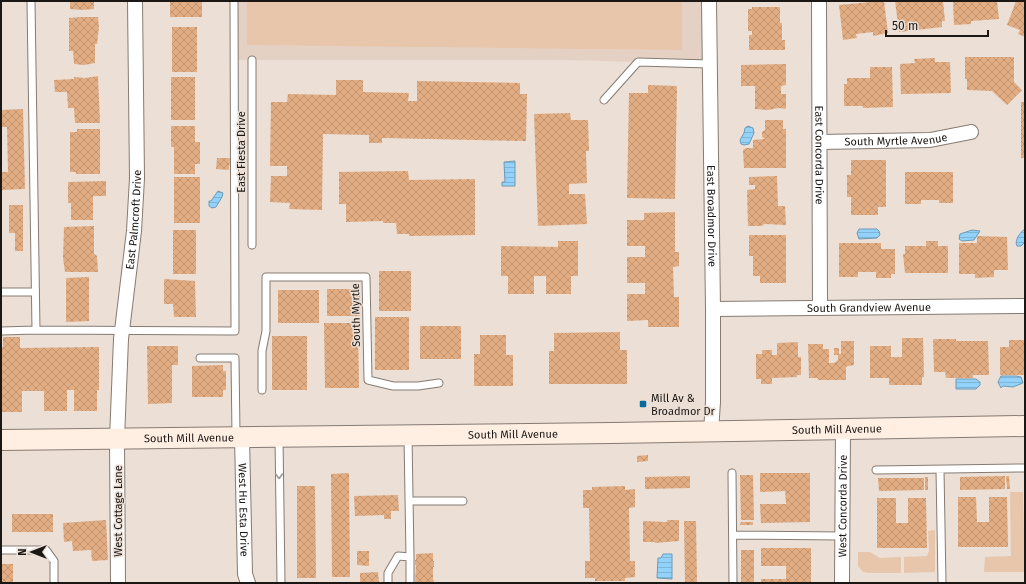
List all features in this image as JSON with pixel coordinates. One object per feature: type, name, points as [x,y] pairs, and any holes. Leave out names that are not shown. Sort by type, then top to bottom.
[{"type":"main road","name":"South Mill Avenue","points":[[1,440],[1025,426]]},
{"type":"street","name":"East Palmcroft Drive","points":[[117,439],[122,331],[134,232],[137,178],[135,1]]},
{"type":"street","name":"East Broadmor Drive","points":[[709,1],[713,309],[713,402],[711,431]]},
{"type":"street","name":"East Concorda Drive","points":[[819,1],[820,308]]},
{"type":"street","name":"South Myrtle Avenue","points":[[820,142],[930,140],[971,132]]},
{"type":"street","name":"South Grandview Avenue","points":[[713,309],[1025,306]]},
{"type":"street","name":"West Concorda Drive","points":[[842,583],[843,429]]},
{"type":"street","name":"West Hu Esta Drive","points":[[239,437],[245,574],[248,583]]},
{"type":"street","name":"West Cottage Lane","points":[[117,439],[118,583]]},
{"type":"lane","points":[[31,1],[36,330]]},
{"type":"lane","points":[[1,331],[236,331],[234,1]]},
{"type":"lane","name":"East Fiesta Drive","points":[[252,60],[252,245]]},
{"type":"lane","points":[[604,100],[638,62],[710,64]]},
{"type":"lane","name":"South Myrtle","points":[[262,390],[262,351],[266,331],[266,277],[366,277],[368,380],[394,386],[418,386],[439,383]]},
{"type":"lane","points":[[1,292],[35,292]]},
{"type":"lane","points":[[200,358],[235,358],[239,437]]},
{"type":"lane","points":[[408,435],[410,583]]},
{"type":"lane","points":[[279,437],[281,583]]},
{"type":"lane","points":[[876,470],[1025,468]]},
{"type":"lane","points":[[940,470],[942,583]]},
{"type":"lane","points":[[732,473],[733,583]]},
{"type":"lane","points":[[410,501],[462,501]]},
{"type":"lane","points":[[733,535],[842,536]]},
{"type":"lane","points":[[1,550],[46,550],[54,561],[54,583]]},
{"type":"lane","points":[[388,583],[388,573],[398,556],[410,556]]},
{"type":"shaded area","points":[[234,1],[709,1],[710,64],[564,60],[234,60]]},
{"type":"shaded area","points":[[247,1],[682,1],[682,50],[247,45]]},
{"type":"shaded area","points":[[1010,492],[1023,492],[1025,572],[984,572],[985,557],[1011,556]]},
{"type":"shaded area","points":[[935,530],[935,572],[904,573],[904,557],[927,556],[929,551],[928,531]]},
{"type":"shaded area","points":[[858,552],[870,552],[880,558],[901,557],[901,573],[863,572],[858,566]]},
{"type":"water","points":[[748,126],[753,128],[754,133],[749,144],[744,145],[741,144],[740,140],[745,128]]},
{"type":"water","points":[[515,161],[515,186],[502,186],[502,182],[505,182],[504,162]]},
{"type":"water","points":[[218,191],[223,193],[222,197],[216,207],[212,208],[209,206],[209,201],[211,201]]},
{"type":"water","points":[[859,229],[877,229],[880,235],[877,238],[859,239],[857,233]]},
{"type":"water","points":[[1025,229],[1025,242],[1021,246],[1017,246],[1016,242],[1018,237]]},
{"type":"water","points":[[972,230],[980,231],[974,240],[962,241],[959,239],[960,234]]},
{"type":"water","points":[[1001,376],[1021,377],[1023,383],[1013,387],[1003,386],[1001,388],[998,382]]},
{"type":"water","points":[[956,379],[976,379],[980,382],[980,385],[976,389],[956,389]]},
{"type":"water","points":[[663,554],[672,554],[672,579],[657,578],[658,558],[661,558]]},
{"type":"building","points":[[70,1],[94,1],[94,9],[70,9]]},
{"type":"building","points":[[170,1],[202,1],[202,17],[170,17]]},
{"type":"building","points":[[884,1],[888,33],[873,36],[873,32],[856,34],[857,38],[843,40],[839,5]]},
{"type":"building","points":[[895,1],[943,1],[945,21],[942,21],[942,27],[899,32]]},
{"type":"building","points":[[953,1],[997,1],[999,19],[971,21],[971,24],[954,25]]},
{"type":"building","points":[[1016,1],[1025,1],[1025,37],[1018,34],[1020,30],[1007,25]]},
{"type":"building","points":[[752,7],[780,7],[780,23],[782,23],[782,40],[785,40],[785,50],[749,50],[749,35],[752,35],[752,31],[748,31],[748,9],[752,9]]},
{"type":"building","points":[[98,17],[99,27],[97,44],[95,44],[95,63],[84,65],[74,64],[73,51],[69,51],[69,18]]},
{"type":"building","points":[[172,27],[197,27],[197,72],[172,72]]},
{"type":"building","points":[[965,57],[1014,57],[1014,82],[1022,90],[1007,105],[992,91],[967,90],[967,79],[965,79]]},
{"type":"building","points":[[935,58],[935,62],[950,62],[951,93],[901,94],[900,64],[915,63],[914,59]]},
{"type":"building","points":[[786,64],[786,85],[781,86],[781,94],[786,94],[786,109],[755,109],[755,86],[741,86],[741,65]]},
{"type":"building","points":[[870,67],[892,67],[893,107],[863,108],[863,106],[844,106],[844,84],[847,84],[847,78],[870,78]]},
{"type":"building","points":[[98,76],[100,123],[75,123],[74,108],[68,108],[67,92],[55,92],[54,80]]},
{"type":"building","points":[[171,77],[195,77],[195,120],[171,120]]},
{"type":"building","points":[[336,80],[363,80],[363,92],[409,93],[408,101],[417,101],[417,81],[520,83],[520,94],[527,94],[526,141],[382,138],[382,143],[369,143],[369,135],[323,134],[322,210],[289,209],[290,203],[270,202],[271,176],[287,176],[287,166],[270,166],[271,102],[287,102],[288,94],[336,95]]},
{"type":"building","points":[[648,85],[677,86],[675,199],[627,198],[629,93],[648,93]]},
{"type":"building","points":[[1021,102],[1025,102],[1025,158],[1021,158]]},
{"type":"building","points":[[23,109],[25,189],[1,190],[1,172],[8,172],[7,127],[1,127],[1,110]]},
{"type":"building","points":[[570,113],[571,120],[588,120],[589,151],[586,151],[587,183],[569,184],[569,194],[585,194],[587,224],[538,226],[534,114]]},
{"type":"building","points":[[765,120],[783,120],[783,129],[786,129],[786,168],[744,168],[743,150],[746,148],[753,148],[753,140],[765,139],[762,137],[762,132],[765,130]]},
{"type":"building","points":[[171,126],[195,126],[195,142],[200,142],[200,164],[195,164],[195,174],[174,174],[174,147],[171,147]]},
{"type":"building","points":[[77,129],[100,129],[100,174],[76,174],[76,172],[70,172],[70,132],[77,132]]},
{"type":"building","points":[[217,158],[230,158],[229,170],[216,169]]},
{"type":"building","points":[[851,160],[886,160],[886,207],[878,207],[878,215],[851,215],[851,197],[847,197],[847,175],[851,175]]},
{"type":"building","points":[[408,171],[409,180],[475,179],[475,235],[409,236],[409,234],[397,234],[396,223],[383,223],[383,221],[346,222],[346,204],[339,204],[339,172]]},
{"type":"building","points":[[905,172],[953,172],[953,203],[939,203],[939,200],[921,200],[921,204],[905,204]]},
{"type":"building","points":[[777,176],[778,206],[785,206],[786,225],[765,224],[761,226],[748,226],[747,190],[755,189],[755,185],[749,185],[749,177]]},
{"type":"building","points":[[174,177],[200,177],[200,223],[174,223]]},
{"type":"building","points":[[106,181],[106,196],[93,196],[93,220],[71,220],[71,203],[68,203],[68,182]]},
{"type":"building","points":[[9,205],[23,205],[23,251],[15,251],[15,233],[9,233]]},
{"type":"building","points":[[675,212],[675,252],[679,252],[679,266],[673,267],[674,297],[679,297],[679,327],[648,327],[648,320],[627,321],[627,294],[645,294],[645,283],[627,283],[627,257],[645,257],[645,246],[627,246],[627,220],[644,220],[644,213]]},
{"type":"building","points":[[94,226],[94,254],[97,256],[98,272],[65,272],[63,258],[64,227]]},
{"type":"building","points":[[173,230],[196,230],[196,274],[173,274]]},
{"type":"building","points":[[749,235],[786,235],[786,283],[760,283],[760,276],[753,276],[753,256],[749,256]]},
{"type":"building","points":[[977,236],[1007,237],[1008,270],[994,270],[994,277],[975,278],[975,274],[959,274],[959,243],[977,243]]},
{"type":"building","points":[[558,241],[578,241],[578,276],[571,276],[571,294],[546,294],[546,276],[534,276],[534,294],[508,294],[508,276],[501,276],[501,246],[558,247]]},
{"type":"building","points":[[926,241],[938,241],[938,246],[948,246],[948,273],[905,273],[903,254],[905,254],[905,246],[926,246]]},
{"type":"building","points":[[839,243],[881,243],[881,249],[895,249],[895,274],[891,274],[891,278],[876,278],[876,272],[858,272],[858,277],[839,277]]},
{"type":"building","points":[[379,271],[411,271],[411,311],[379,311]]},
{"type":"building","points":[[89,277],[89,321],[66,322],[66,278]]},
{"type":"building","points":[[164,279],[195,281],[196,317],[174,317],[173,304],[164,304]]},
{"type":"building","points":[[327,289],[360,289],[360,316],[327,316]]},
{"type":"building","points":[[278,290],[319,290],[319,323],[278,323]]},
{"type":"building","points":[[375,317],[409,317],[409,370],[375,370]]},
{"type":"building","points":[[324,323],[358,323],[359,388],[325,388]]},
{"type":"building","points":[[420,326],[461,326],[461,359],[420,359]]},
{"type":"building","points":[[620,332],[620,350],[627,350],[627,384],[549,384],[549,351],[554,351],[554,333]]},
{"type":"building","points":[[480,335],[506,335],[506,355],[513,355],[513,386],[474,386],[474,354],[480,354]]},
{"type":"building","points":[[272,336],[307,336],[307,390],[272,390]]},
{"type":"building","points":[[3,337],[20,337],[20,348],[99,347],[99,390],[97,390],[97,411],[74,411],[74,390],[67,390],[67,411],[44,411],[44,391],[22,391],[22,412],[1,412],[1,347],[3,347]]},
{"type":"building","points":[[902,338],[923,338],[924,377],[922,377],[922,385],[889,385],[889,378],[870,378],[870,346],[891,346],[891,357],[902,357]]},
{"type":"building","points":[[933,339],[988,341],[989,375],[973,375],[973,378],[946,378],[945,372],[934,372]]},
{"type":"building","points":[[1009,340],[1025,340],[1025,375],[1000,375],[1000,347],[1009,347]]},
{"type":"building","points":[[841,341],[854,341],[854,365],[846,367],[846,380],[818,380],[818,378],[809,378],[808,344],[823,344],[823,349],[829,349],[829,363],[834,363],[838,360],[838,355],[834,355],[834,348],[839,348],[839,354],[841,354]]},
{"type":"building","points":[[798,342],[798,357],[801,357],[801,375],[797,375],[797,377],[772,378],[772,384],[761,384],[761,379],[756,379],[756,354],[762,354],[762,350],[772,350],[772,355],[777,355],[777,343]]},
{"type":"building","points":[[147,346],[178,346],[178,365],[172,365],[172,403],[148,404]]},
{"type":"building","points":[[223,365],[223,371],[226,371],[226,390],[223,390],[223,397],[192,397],[192,366]]},
{"type":"building","points":[[648,455],[648,461],[637,462],[637,456]]},
{"type":"building","points":[[349,473],[350,577],[332,577],[331,474]]},
{"type":"building","points":[[760,473],[810,473],[810,522],[761,523],[760,504],[786,504],[785,491],[760,492]]},
{"type":"building","points":[[740,475],[753,475],[754,520],[741,520]]},
{"type":"building","points":[[690,476],[690,488],[645,489],[645,477]]},
{"type":"building","points":[[1005,476],[1005,489],[960,490],[960,477]]},
{"type":"building","points":[[1006,476],[1009,476],[1010,489],[1007,489]]},
{"type":"building","points":[[925,477],[928,477],[928,490],[925,490]]},
{"type":"building","points":[[878,478],[924,478],[924,490],[879,491]]},
{"type":"building","points":[[297,486],[315,486],[316,578],[297,578]]},
{"type":"building","points":[[625,486],[625,490],[635,489],[635,507],[629,508],[630,561],[635,561],[635,577],[625,578],[625,581],[595,581],[595,578],[585,578],[585,561],[590,561],[589,508],[583,508],[583,490],[592,490],[592,487]]},
{"type":"building","points":[[398,495],[399,511],[391,511],[391,519],[384,519],[384,515],[355,516],[354,496]]},
{"type":"building","points":[[958,497],[976,497],[977,522],[989,522],[989,497],[1007,497],[1008,547],[958,547]]},
{"type":"building","points":[[877,498],[896,498],[896,523],[908,523],[908,498],[926,498],[927,548],[877,548]]},
{"type":"building","points":[[12,514],[53,514],[53,532],[12,532]]},
{"type":"building","points":[[106,520],[108,560],[92,561],[91,550],[73,551],[72,541],[64,542],[63,523]]},
{"type":"building","points":[[667,520],[679,520],[679,541],[655,543],[643,542],[643,521],[667,522]]},
{"type":"building","points":[[684,521],[696,521],[697,583],[685,583]]},
{"type":"building","points":[[741,522],[753,522],[753,525],[740,525]]},
{"type":"building","points":[[761,548],[811,548],[811,583],[761,583],[761,579],[786,579],[786,566],[761,566]]},
{"type":"building","points":[[741,550],[754,550],[754,583],[741,583]]},
{"type":"building","points":[[357,551],[369,551],[369,566],[357,565]]},
{"type":"building","points":[[433,553],[434,583],[415,583],[416,554]]},
{"type":"building","points":[[1,564],[13,564],[13,583],[1,583]]},
{"type":"building","points":[[378,572],[379,583],[360,583],[360,573]]},
{"type":"place","name":"Mill Av & Broadmor Dr","points":[[643,404]]}]
